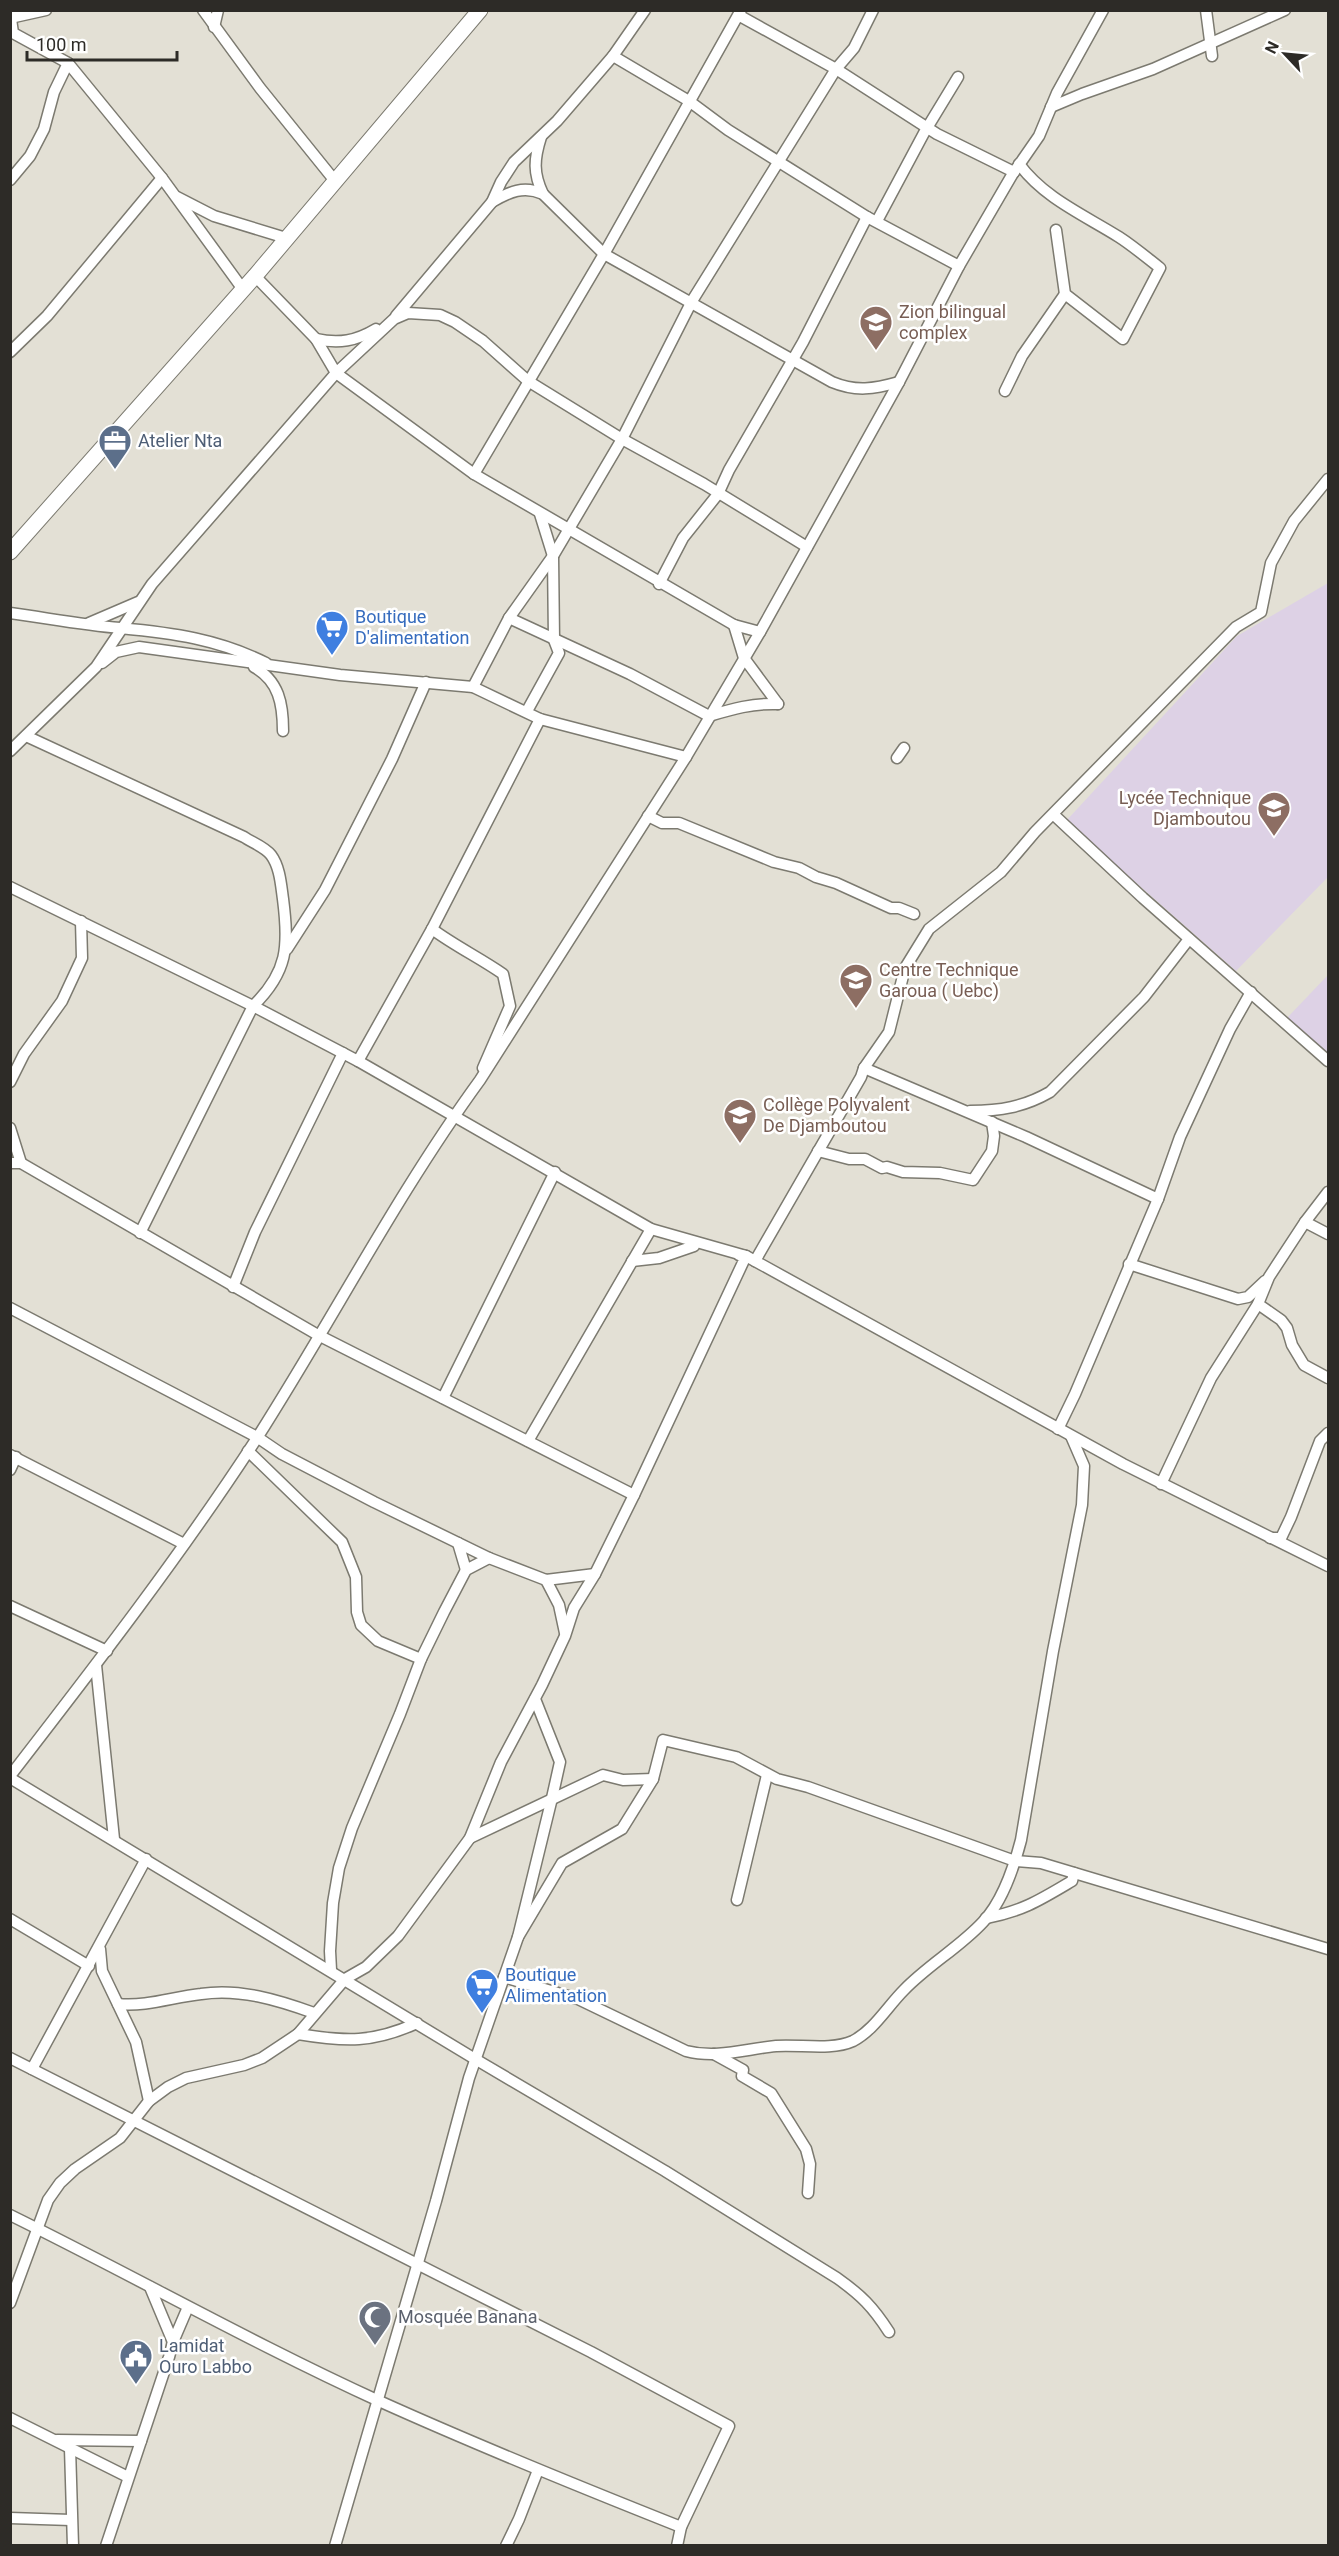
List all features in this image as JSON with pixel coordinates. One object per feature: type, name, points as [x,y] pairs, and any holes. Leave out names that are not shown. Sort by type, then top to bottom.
[{"type":"main road","points":[[10,552],[255,276],[480,10]]},
{"type":"street","points":[[46,10],[11,16],[13,33],[68,63],[162,178],[242,288]]},
{"type":"street","points":[[204,10],[214,27],[335,181]]},
{"type":"street","points":[[214,27],[218,10]]},
{"type":"street","points":[[96,667],[138,602],[336,373],[394,319],[492,202],[514,162],[542,135],[614,56],[645,10]]},
{"type":"street","points":[[473,687],[509,618],[553,556],[622,439],[692,301],[836,69],[854,48],[873,10]]},
{"type":"street","points":[[889,2332],[875,2309],[861,2294],[845,2283],[665,2171],[475,2059],[10,1777],[107,1651],[248,1451],[371,1245],[454,1115],[480,1080],[686,757],[760,632],[898,382],[959,266],[1017,168],[1039,136],[1051,107],[1103,10]]},
{"type":"street","points":[[1206,10],[1212,56]]},
{"type":"street","points":[[1051,107],[1153,69],[1285,10]]},
{"type":"street","points":[[474,474],[604,254],[740,13],[836,69],[927,128],[1017,168],[1077,214],[1121,238],[1160,268],[1123,339],[1065,294]]},
{"type":"street","points":[[614,56],[689,101],[728,130],[872,219],[959,266]]},
{"type":"street","points":[[10,180],[30,156],[44,129],[54,92],[68,63]]},
{"type":"street","points":[[659,584],[683,538],[718,494],[729,470],[872,219],[958,77]]},
{"type":"street","points":[[542,135],[534,166],[543,194],[604,254],[848,389],[864,390],[898,382]]},
{"type":"street","points":[[10,352],[47,316],[162,178]]},
{"type":"street","points":[[492,202],[517,190],[528,189],[543,194]]},
{"type":"street","points":[[175,195],[214,216],[286,238]]},
{"type":"street","points":[[1005,391],[1022,356],[1065,294],[1056,230]]},
{"type":"street","points":[[255,276],[316,339],[336,373],[474,474],[659,584],[734,625],[760,632]]},
{"type":"street","points":[[316,339],[332,343],[348,341],[366,335],[408,313],[440,315],[483,341],[528,381],[807,547]]},
{"type":"street","points":[[704,484],[729,470]]},
{"type":"street","points":[[10,2303],[36,2228],[48,2200],[60,2183],[75,2169],[111,2147],[148,2101],[186,2078],[244,2065],[262,2058],[298,2034],[345,1979],[366,1967],[398,1936],[470,1838],[501,1762],[566,1636],[574,1608],[595,1574],[751,1259],[819,1151],[864,1068],[889,1032],[905,968],[929,928],[1001,872],[1035,832],[1236,627],[1261,612],[1271,563],[1294,521],[1329,479]]},
{"type":"street","points":[[527,711],[559,653],[554,640],[553,556],[540,514]]},
{"type":"street","points":[[87,623],[138,602]]},
{"type":"street","points":[[10,613],[121,628],[173,632],[247,653],[275,667]]},
{"type":"street","points":[[509,618],[630,674],[709,716],[759,703],[778,704],[744,658],[734,625]]},
{"type":"street","points":[[10,751],[96,667],[116,652],[139,647],[247,664],[473,687],[540,719],[686,757]]},
{"type":"street","points":[[247,664],[267,675],[276,689],[282,703],[283,731]]},
{"type":"street","points":[[140,1233],[253,1006],[268,991],[279,973],[287,949],[330,880],[392,759],[426,682]]},
{"type":"street","points":[[358,1061],[432,929],[540,719]]},
{"type":"street","points":[[26,736],[244,837],[270,854],[281,878],[287,949]]},
{"type":"street","points":[[897,758],[904,748]]},
{"type":"street","points":[[1054,815],[1189,939],[1329,1061]]},
{"type":"street","points":[[648,816],[662,823],[679,823],[774,862],[799,868],[816,878],[836,883],[891,908],[899,908],[914,914]]},
{"type":"street","points":[[10,887],[253,1006],[358,1061],[555,1172],[667,1240],[751,1259]]},
{"type":"street","points":[[10,1082],[24,1054],[62,1001],[82,958],[81,921]]},
{"type":"street","points":[[432,929],[453,946],[484,961],[503,974],[510,1006],[486,1057],[480,1080]]},
{"type":"street","points":[[967,1111],[1000,1111],[1016,1108],[1050,1092],[1144,997],[1189,939]]},
{"type":"street","points":[[1058,1429],[1076,1394],[1158,1199],[1185,1127],[1230,1029],[1251,992]]},
{"type":"street","points":[[233,1287],[255,1232],[343,1053]]},
{"type":"street","points":[[864,1068],[992,1122],[1158,1199]]},
{"type":"street","points":[[819,1151],[849,1159],[865,1159],[882,1168],[887,1167],[903,1172],[940,1173],[973,1180],[992,1151],[994,1136],[992,1122]]},
{"type":"street","points":[[10,1128],[16,1163],[318,1335],[634,1495]]},
{"type":"street","points":[[443,1398],[555,1172]]},
{"type":"street","points":[[1161,1484],[1211,1378],[1258,1304],[1269,1277],[1305,1221],[1329,1192]]},
{"type":"street","points":[[1305,1221],[1329,1234]]},
{"type":"street","points":[[650,1231],[751,1259],[1161,1484],[1329,1566]]},
{"type":"street","points":[[528,1441],[650,1231]]},
{"type":"street","points":[[632,1261],[659,1258],[694,1246]]},
{"type":"street","points":[[1129,1264],[1238,1299],[1248,1296],[1269,1277]]},
{"type":"street","points":[[1258,1304],[1281,1320],[1304,1365],[1329,1378]]},
{"type":"street","points":[[10,1308],[257,1437],[282,1454],[489,1558],[546,1580],[595,1574]]},
{"type":"street","points":[[1270,1538],[1281,1538],[1292,1517],[1320,1441],[1329,1433]]},
{"type":"street","points":[[504,1977],[578,1999],[686,2051],[702,2055],[775,2046],[831,2045],[851,2042],[867,2032],[903,1991],[986,1918],[993,1909],[1016,1861],[1040,1738],[1053,1651],[1082,1505],[1084,1466],[1071,1436]]},
{"type":"street","points":[[248,1451],[342,1542],[356,1576],[357,1612],[361,1625],[378,1641],[421,1659]]},
{"type":"street","points":[[10,1470],[13,1456],[184,1544]]},
{"type":"street","points":[[458,1543],[466,1570]]},
{"type":"street","points":[[331,1970],[331,1928],[339,1868],[352,1828],[421,1659],[466,1570],[489,1558]]},
{"type":"street","points":[[546,1580],[559,1605],[566,1636]]},
{"type":"street","points":[[10,1605],[107,1651]]},
{"type":"street","points":[[96,1665],[114,1839]]},
{"type":"street","points":[[335,2546],[475,2059],[518,1936],[552,1798],[560,1762],[535,1699]]},
{"type":"street","points":[[518,1936],[562,1863],[622,1829],[653,1779],[663,1740],[736,1757],[767,1775],[1016,1861],[1041,1863],[1329,1949]]},
{"type":"street","points":[[470,1838],[603,1775],[624,1780],[653,1779]]},
{"type":"street","points":[[737,1900],[767,1775]]},
{"type":"street","points":[[32,2069],[146,1859]]},
{"type":"street","points":[[986,1918],[1015,1912],[1038,1903],[1072,1881],[1074,1873]]},
{"type":"street","points":[[10,1919],[88,1966]]},
{"type":"street","points":[[100,1946],[99,1961],[102,1971],[136,2042],[148,2101]]},
{"type":"street","points":[[118,2004],[131,2006],[203,1993],[246,1994],[284,2002],[314,2013]]},
{"type":"street","points":[[298,2034],[336,2040],[372,2038],[390,2035],[417,2023]]},
{"type":"street","points":[[714,2054],[743,2070],[742,2076],[771,2093],[806,2149],[810,2164],[808,2193]]},
{"type":"street","points":[[10,2058],[591,2352],[729,2426],[681,2527],[677,2546]]},
{"type":"street","points":[[10,2215],[188,2307],[378,2400],[538,2470],[681,2527]]},
{"type":"street","points":[[150,2287],[173,2342]]},
{"type":"street","points":[[106,2546],[173,2342],[188,2307]]},
{"type":"street","points":[[10,2418],[128,2477]]},
{"type":"street","points":[[55,2440],[141,2442]]},
{"type":"street","points":[[70,2448],[73,2546]]},
{"type":"street","points":[[506,2546],[538,2470]]},
{"type":"street","points":[[10,2518],[71,2520]]},
{"type":"shaded area","points":[[1328,583],[1328,877],[1236,971],[1066,821],[1237,636]]},
{"type":"shaded area","points":[[1328,975],[1328,1057],[1287,1018]]},
{"type":"place","name":"Zion bilingual complex","points":[[876,351]]},
{"type":"place","name":"Atelier Nta","points":[[115,470]]},
{"type":"place","name":"Boutique D'alimentation","points":[[332,656]]},
{"type":"place","name":"Lycée Technique Djamboutou","points":[[1274,837]]},
{"type":"place","name":"Centre Technique Garoua ( Uebc)","points":[[856,1009]]},
{"type":"place","name":"Collège Polyvalent De Djamboutou","points":[[740,1144]]},
{"type":"place","name":"Boutique Alimentation","points":[[482,2014]]},
{"type":"place","name":"Mosquée Banana","points":[[375,2346]]},
{"type":"place","name":"Lamidat Ouro Labbo","points":[[136,2385]]}]
